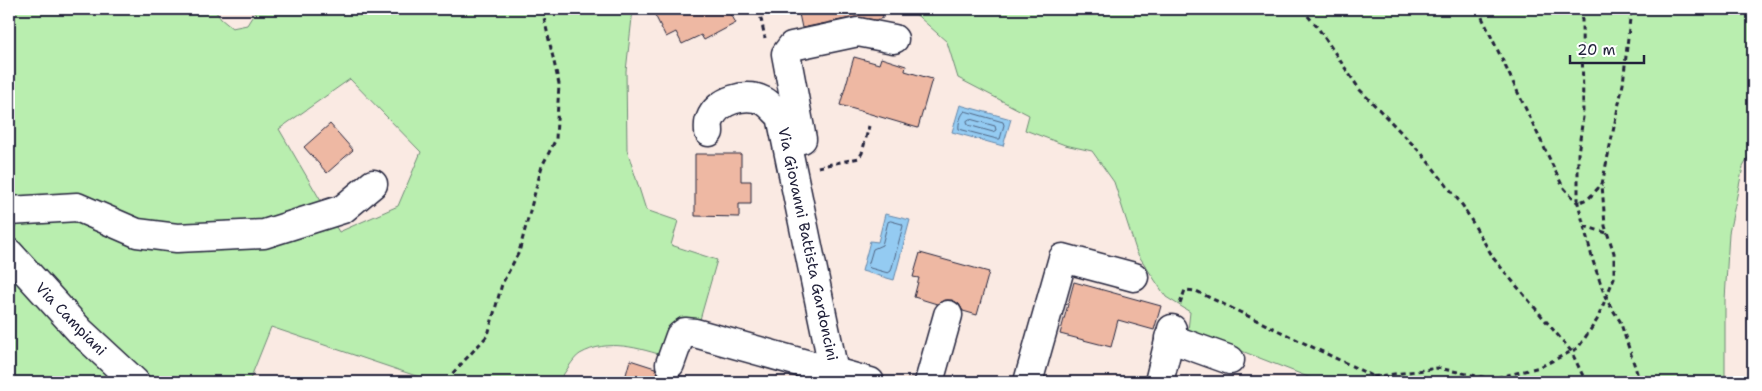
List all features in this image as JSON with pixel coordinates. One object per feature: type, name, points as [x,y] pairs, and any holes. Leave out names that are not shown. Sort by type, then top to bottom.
[{"type":"street","points":[[802,178],[786,54],[792,46],[858,32],[894,39]]},
{"type":"street","name":"Via Giovanni Battista Gardoncini","points":[[709,132],[709,121],[714,112],[720,105],[734,100],[751,97],[765,101],[781,116],[802,178],[834,372]]},
{"type":"street","points":[[9,211],[77,207],[137,233],[177,238],[264,234],[343,209],[373,184]]},
{"type":"street","name":"Via Campiani","points":[[9,253],[80,331],[135,382]]},
{"type":"street","points":[[1028,382],[1063,258],[1134,277]]},
{"type":"street","points":[[929,382],[948,315]]},
{"type":"street","name":"Via Giovanni Battista Gardoncini","points":[[670,364],[680,336],[685,332],[696,333],[870,382]]},
{"type":"street","points":[[1162,382],[1171,333],[1230,360]]},
{"type":"path","points":[[451,382],[452,374],[488,335],[502,284],[519,252],[542,166],[556,139],[559,84],[542,9]]},
{"type":"path","points":[[1302,9],[1318,28],[1360,90],[1428,161],[1463,206],[1494,259],[1571,351],[1586,382]]},
{"type":"path","points":[[1478,9],[1563,187],[1578,203]]},
{"type":"path","points":[[1579,9],[1582,20],[1583,117],[1578,154],[1578,203],[1593,261],[1606,299],[1620,321],[1640,382]]},
{"type":"path","points":[[1373,377],[1438,368],[1492,379],[1540,368],[1578,348],[1597,320],[1614,278],[1614,253],[1605,226],[1602,184],[1623,84],[1631,9]]},
{"type":"path","points":[[802,178],[859,158],[869,126]]},
{"type":"path","points":[[1578,203],[1589,198],[1602,184]]},
{"type":"path","points":[[1583,225],[1607,233]]},
{"type":"path","points":[[1185,290],[1196,291],[1385,382]]},
{"type":"green space","points":[[9,9],[214,9],[221,19],[232,28],[247,25],[257,9],[633,9],[626,71],[627,150],[646,210],[678,221],[671,245],[717,260],[699,323],[680,317],[668,357],[624,346],[601,346],[577,356],[558,382],[434,382],[271,327],[249,382],[9,382]],"holes":[[[350,79],[421,152],[398,206],[339,232],[279,129]]]},
{"type":"green space","points":[[910,9],[1753,9],[1753,149],[1743,167],[1729,233],[1725,300],[1725,378],[1723,382],[1321,382],[1188,330],[1190,312],[1166,297],[1137,253],[1114,182],[1092,151],[1065,145],[1025,130],[1029,115],[958,78],[947,42]]},
{"type":"water","points":[[960,105],[1011,119],[1003,146],[952,132]]},
{"type":"water","points":[[885,214],[910,220],[894,280],[862,271],[870,241],[878,242]]},
{"type":"building","points":[[668,9],[728,9],[736,23],[704,40],[701,35],[682,44],[676,32],[666,37],[655,15]]},
{"type":"building","points":[[798,9],[882,9],[883,18],[876,20],[855,17],[802,28]]},
{"type":"building","points":[[854,57],[879,64],[881,58],[906,66],[905,71],[932,79],[918,128],[840,105]]},
{"type":"building","points":[[330,124],[353,150],[327,173],[304,147]]},
{"type":"building","points":[[695,154],[741,154],[741,181],[751,181],[751,204],[739,204],[739,217],[695,216]]},
{"type":"building","points":[[920,253],[989,272],[977,315],[963,311],[959,304],[952,300],[944,300],[937,304],[914,297],[919,278],[913,277]]},
{"type":"building","points":[[1074,282],[1161,306],[1154,330],[1118,320],[1111,347],[1060,334]]},
{"type":"building","points":[[630,360],[655,368],[658,374],[665,379],[673,379],[680,376],[687,377],[686,382],[624,382]]}]
